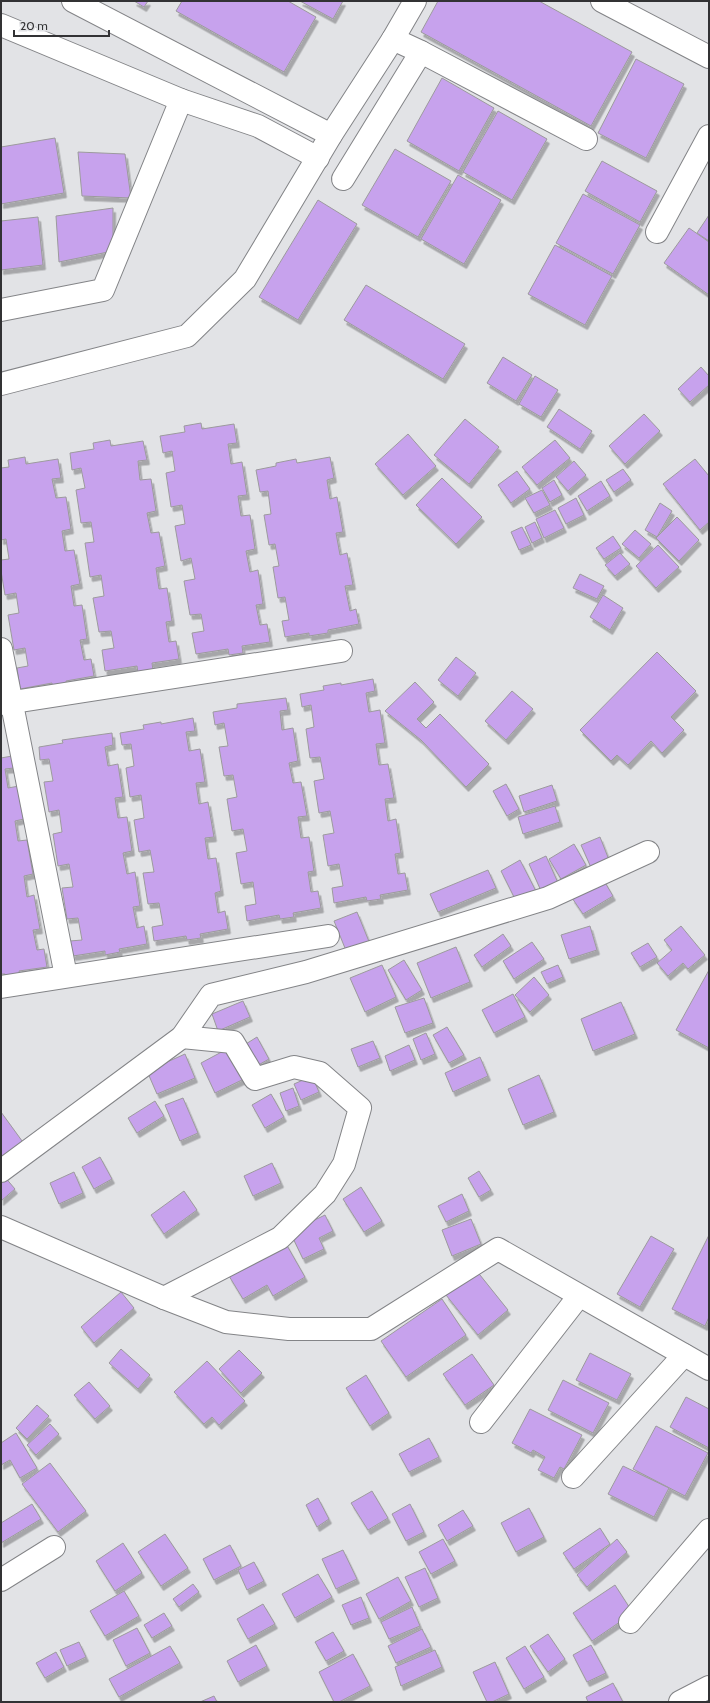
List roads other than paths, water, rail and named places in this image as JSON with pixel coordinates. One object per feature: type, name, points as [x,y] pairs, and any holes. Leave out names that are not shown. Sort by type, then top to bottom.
[{"type":"street","points":[[73,1],[331,135]]},
{"type":"street","points":[[1,384],[187,336],[245,280],[331,135],[393,39],[415,1]]},
{"type":"street","points":[[602,1],[709,57]]},
{"type":"street","points":[[1,25],[181,100],[258,126],[318,158]]},
{"type":"street","points":[[393,39],[421,52],[586,139]]},
{"type":"street","points":[[342,179],[421,52]]},
{"type":"street","points":[[1,310],[103,290],[181,100]]},
{"type":"street","points":[[657,232],[709,136]]},
{"type":"street","points":[[1,650],[6,703],[66,976]]},
{"type":"street","points":[[6,703],[341,651]]},
{"type":"street","points":[[1,1171],[182,1037],[211,995],[306,972],[548,898],[648,852]]},
{"type":"street","points":[[1,987],[328,936]]},
{"type":"street","points":[[164,1298],[280,1238],[325,1194],[333,1182],[344,1164],[360,1108],[320,1073],[294,1067],[255,1079],[233,1042],[182,1037]]},
{"type":"street","points":[[1,1227],[164,1298],[226,1322],[289,1329],[371,1329],[498,1249],[709,1369]]},
{"type":"street","points":[[480,1422],[579,1296]]},
{"type":"street","points":[[572,1477],[684,1355]]},
{"type":"street","points":[[630,1622],[709,1530]]},
{"type":"street","points":[[1,1580],[54,1547]]},
{"type":"street","points":[[680,1702],[709,1687]]}]
